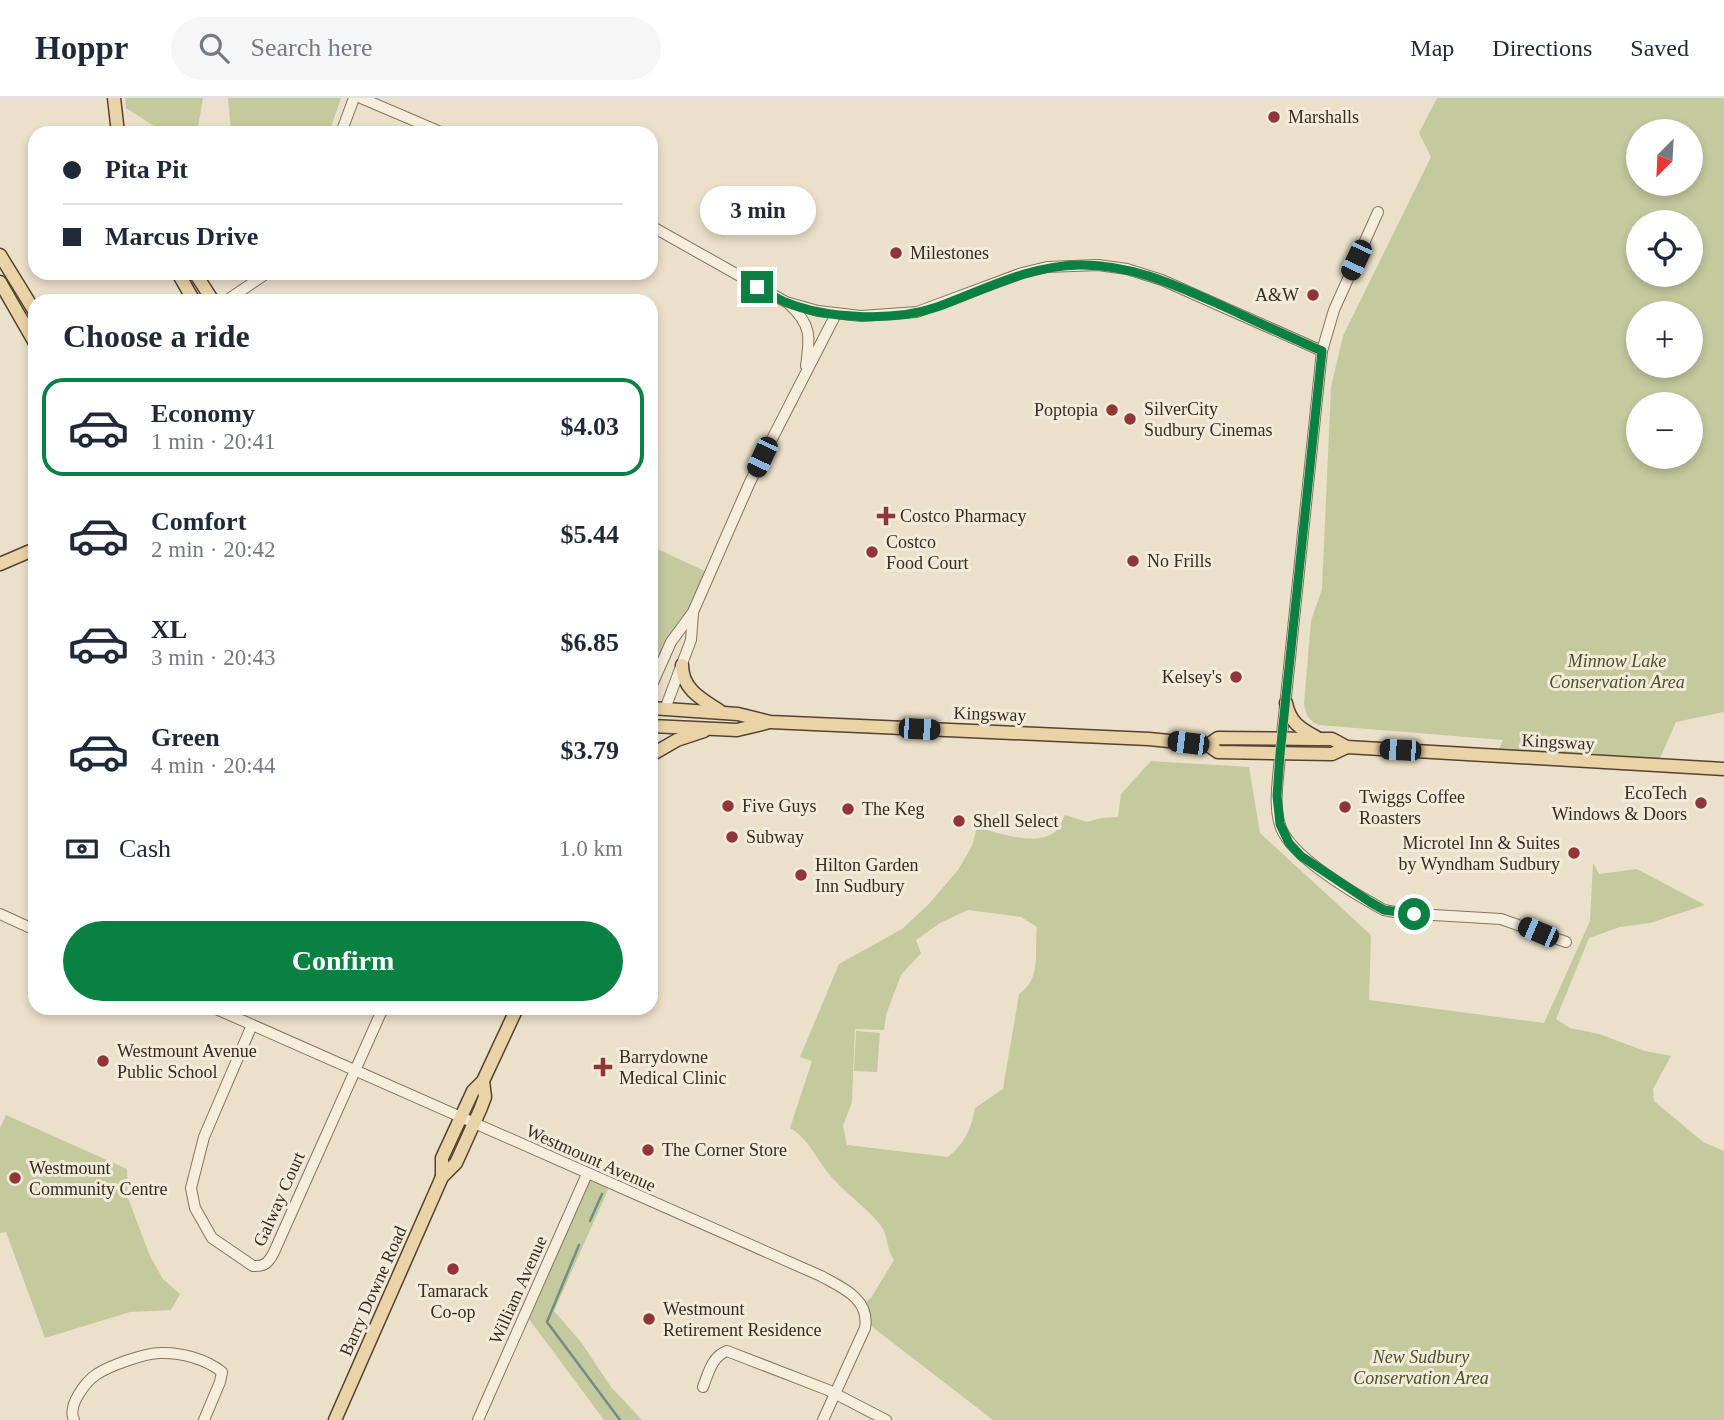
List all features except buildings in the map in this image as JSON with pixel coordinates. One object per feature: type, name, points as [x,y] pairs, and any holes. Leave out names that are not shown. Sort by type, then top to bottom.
[{"type":"main road","points":[[114,98],[117,126]]},
{"type":"main road","points":[[0,255],[28,301]]},
{"type":"main road","points":[[0,282],[28,331]]},
{"type":"main road","points":[[15,557],[28,547]]},
{"type":"main road","points":[[0,564],[28,552]]},
{"type":"main road","points":[[682,665],[686,685],[698,697],[723,713]]},
{"type":"main road","points":[[1286,703],[1293,722],[1319,739]]},
{"type":"main road","name":"Kingsway","points":[[658,708],[738,714],[770,722],[1149,739],[1208,745],[1218,752],[1332,754],[1347,747]]},
{"type":"main road","points":[[658,721],[665,709]]},
{"type":"main road","name":"Kingsway","points":[[658,729],[737,730],[770,722]]},
{"type":"main road","points":[[658,751],[677,740],[711,729]]},
{"type":"main road","name":"Kingsway","points":[[1208,745],[1217,738],[1332,739],[1347,747],[1724,769]]},
{"type":"main road","name":"Barry Downe Road","points":[[442,1177],[442,1158],[473,1091],[483,1082],[514,1015]]},
{"type":"main road","name":"Barry Downe Road","points":[[335,1420],[442,1177],[456,1163],[474,1123],[485,1097],[483,1082]]},
{"type":"street","points":[[344,126],[354,98]]},
{"type":"street","points":[[361,98],[427,126]]},
{"type":"street","points":[[1378,212],[1334,310],[1322,351],[1281,739],[1277,796],[1280,824],[1289,843],[1301,856],[1384,910],[1501,919],[1566,942]]},
{"type":"street","points":[[658,230],[786,302],[801,316],[810,337],[805,373]]},
{"type":"street","points":[[786,302],[836,314],[861,316],[917,312],[1021,273],[1047,267],[1098,265],[1162,280],[1322,351]]},
{"type":"street","points":[[236,294],[257,280]]},
{"type":"street","points":[[658,671],[671,642],[693,612],[750,482],[836,314]]},
{"type":"street","points":[[665,709],[691,640],[693,612]]},
{"type":"street","points":[[0,915],[28,927]]},
{"type":"street","name":"Westmount Avenue","points":[[230,1015],[821,1276],[855,1297],[865,1312],[865,1328],[823,1420]]},
{"type":"street","points":[[354,1070],[380,1015]]},
{"type":"street","name":"Galway Court","points":[[252,1025],[204,1138],[191,1188],[195,1208],[212,1238],[253,1266],[260,1267],[268,1262],[274,1252],[354,1070]]},
{"type":"street","name":"William Avenue","points":[[478,1420],[587,1174]]},
{"type":"street","points":[[703,1387],[715,1359],[727,1351],[835,1393],[886,1420]]},
{"type":"street","points":[[74,1420],[72,1408],[98,1373],[147,1355],[161,1353],[183,1355],[222,1372],[204,1420]]},
{"type":"green space","points":[[125,98],[203,98],[198,126],[154,126],[126,108]]},
{"type":"green space","points":[[228,98],[341,98],[331,126],[230,126]]},
{"type":"green space","name":"Minnow Lake Conservation Area","points":[[1437,98],[1724,98],[1724,712],[1676,722],[1657,765],[1496,755],[1503,740],[1319,725],[1307,714],[1304,704],[1311,621],[1322,589],[1331,387],[1343,336],[1431,157],[1419,133]]},
{"type":"green space","points":[[658,549],[709,573],[658,673]]},
{"type":"green space","name":"New Sudbury Conservation Area","points":[[1151,761],[1249,767],[1260,833],[1371,935],[1369,1000],[1544,1023],[1590,921],[1593,863],[1599,874],[1637,869],[1705,905],[1650,923],[1620,927],[1589,938],[1556,1019],[1570,1028],[1599,1034],[1645,1051],[1671,1056],[1653,1089],[1654,1101],[1703,1142],[1724,1151],[1724,1420],[993,1420],[866,1322],[863,1304],[871,1298],[894,1260],[885,1233],[873,1216],[834,1180],[802,1137],[790,1128],[812,1061],[800,1057],[839,964],[902,929],[928,905],[958,870],[972,846],[977,827],[1018,838],[1040,838],[1057,830],[1065,815],[1087,822],[1118,817],[1121,794]],"holes":[[[968,910],[1021,917],[1037,927],[1036,964],[1031,981],[1019,994],[1003,1089],[975,1108],[966,1135],[948,1157],[847,1145],[843,1126],[852,1102],[855,1029],[884,1030],[886,1015],[901,975],[921,953],[916,940],[940,923]]]},
{"type":"green space","points":[[856,1031],[880,1033],[877,1072],[854,1071]]},
{"type":"green space","points":[[6,1115],[127,1169],[128,1198],[150,1256],[163,1279],[180,1294],[171,1310],[130,1312],[45,1338],[6,1232],[0,1233],[0,1128]]},
{"type":"green space","points":[[588,1173],[611,1183],[554,1311],[581,1342],[611,1387],[642,1420],[604,1420],[526,1315]]},
{"type":"waterway","points":[[590,1221],[602,1194]]},
{"type":"waterway","points":[[579,1245],[547,1322],[620,1420]]},
{"type":"place","name":"Marshalls","points":[[1274,117]]},
{"type":"place","name":"Milestones","points":[[896,253]]},
{"type":"place","name":"A&W","points":[[1313,295]]},
{"type":"place","name":"Poptopia","points":[[1112,410]]},
{"type":"place","name":"SilverCity Sudbury Cinemas","points":[[1130,419]]},
{"type":"place","name":"Costco Pharmacy","points":[[886,516]]},
{"type":"place","name":"Costco Food Court","points":[[872,552]]},
{"type":"place","name":"No Frills","points":[[1133,561]]},
{"type":"place","name":"Kelsey's","points":[[1236,677]]},
{"type":"place","name":"EcoTech Windows & Doors","points":[[1701,803]]},
{"type":"place","name":"Five Guys","points":[[728,806]]},
{"type":"place","name":"Twiggs Coffee Roasters","points":[[1345,807]]},
{"type":"place","name":"The Keg","points":[[848,809]]},
{"type":"place","name":"Shell Select","points":[[959,821]]},
{"type":"place","name":"Subway","points":[[732,837]]},
{"type":"place","name":"Microtel Inn & Suites by Wyndham Sudbury","points":[[1574,853]]},
{"type":"place","name":"Hilton Garden Inn Sudbury","points":[[801,875]]},
{"type":"place","name":"Westmount Avenue Public School","points":[[103,1061]]},
{"type":"place","name":"Barrydowne Medical Clinic","points":[[603,1067]]},
{"type":"place","name":"The Corner Store","points":[[648,1150]]},
{"type":"place","name":"Westmount Community Centre","points":[[15,1178]]},
{"type":"place","name":"Tamarack Co-op","points":[[453,1269]]},
{"type":"place","name":"Westmount Retirement Residence","points":[[649,1319]]},
{"type":"route","points":[[757,287],[786,302],[818,311],[861,316],[898,315],[933,308],[1021,273],[1047,267],[1113,267],[1162,280],[1322,351],[1280,754],[1277,796],[1280,824],[1289,843],[1301,856],[1384,910],[1414,914]]}]
